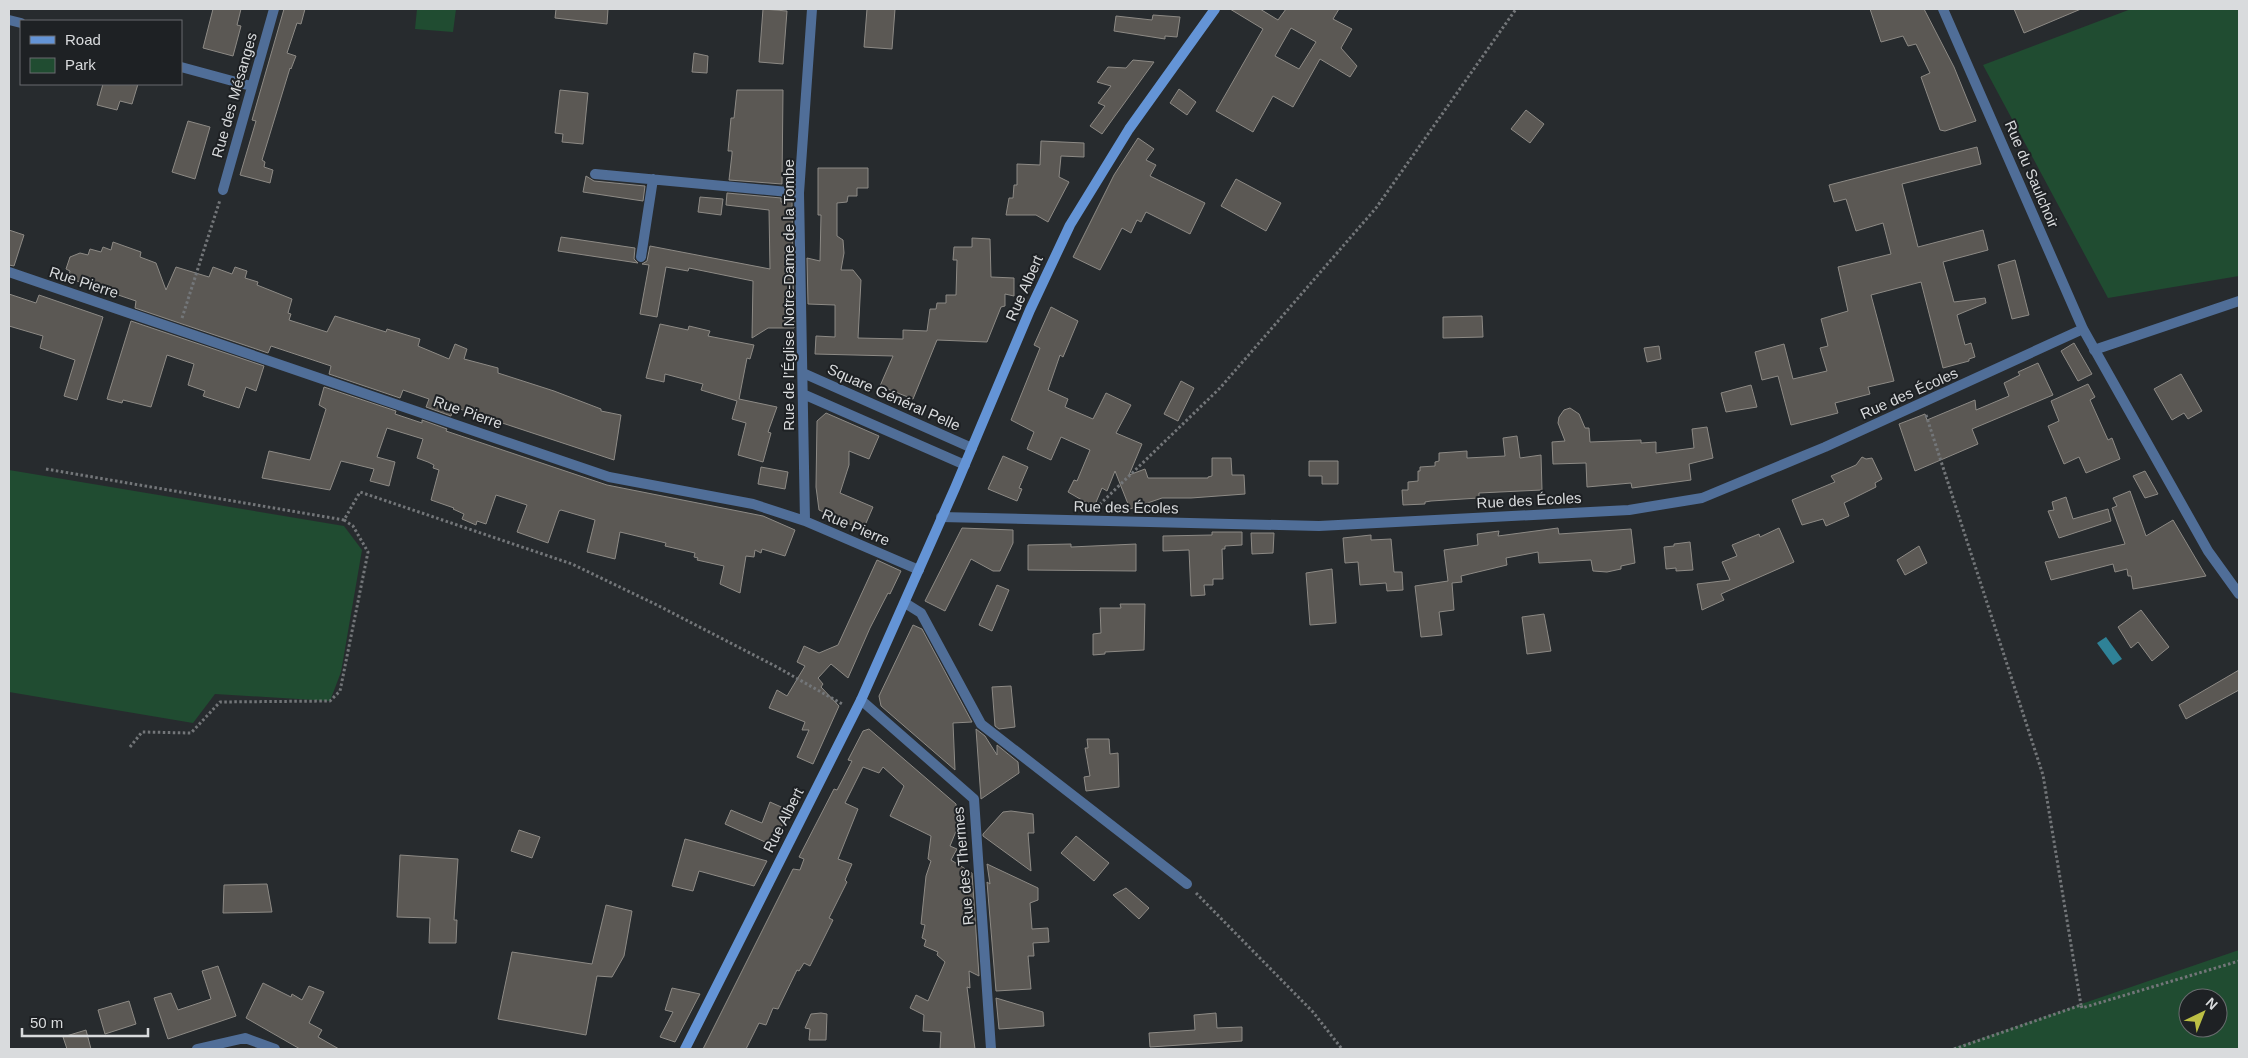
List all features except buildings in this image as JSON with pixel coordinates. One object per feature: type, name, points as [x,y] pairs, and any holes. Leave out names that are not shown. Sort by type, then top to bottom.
[{"type":"street","name":"Rue des Mésanges","points":[[223,190],[274,9]]},
{"type":"street","name":"Rue de l’Église Notre-Dame de la Tombe","points":[[805,521],[799,193],[812,9]]},
{"type":"street","name":"Rue Albert","points":[[684,1049],[861,700],[905,603],[1030,310],[1070,225],[1129,129],[1215,9]]},
{"type":"street","name":"Rue du Saulchoir","points":[[1943,9],[2082,329],[2208,552],[2239,594]]},
{"type":"street","points":[[182,67],[251,86]]},
{"type":"street","points":[[595,174],[799,193]]},
{"type":"street","points":[[641,258],[652,179]]},
{"type":"street","name":"Rue Pierre","points":[[9,272],[609,476],[753,504],[805,521],[919,570]]},
{"type":"street","points":[[2094,350],[2239,302]]},
{"type":"street","name":"Rue des Écoles","points":[[941,517],[1320,526],[1629,510],[1702,498],[1922,403],[2082,329]]},
{"type":"street","name":"Square Général Pelle","points":[[803,373],[972,448]]},
{"type":"street","points":[[803,394],[964,465]]},
{"type":"street","points":[[867,422],[874,405]]},
{"type":"street","points":[[916,444],[923,427]]},
{"type":"street","points":[[905,603],[921,613],[981,724],[1186,884]]},
{"type":"street","name":"Rue des Thermes","points":[[861,700],[974,799],[991,1049]]},
{"type":"street","points":[[197,1049],[245,1038],[274,1049]]},
{"type":"path","points":[[1082,521],[1220,388],[1376,208],[1516,9]]},
{"type":"path","points":[[178,329],[223,190]]},
{"type":"path","points":[[1922,403],[2043,775],[2082,1007]]},
{"type":"path","points":[[46,469],[344,520],[353,526],[368,552],[340,691],[330,701],[220,702],[191,732],[142,732],[130,747]]},
{"type":"path","points":[[344,520],[360,492],[572,564],[666,609],[775,666],[855,712]]},
{"type":"path","points":[[1186,884],[1313,1012],[1342,1049]]},
{"type":"path","points":[[1954,1049],[2082,1007],[2239,961]]},
{"type":"green space","points":[[417,9],[456,9],[453,32],[415,29]]},
{"type":"green space","points":[[2131,9],[2239,9],[2239,276],[2108,298],[1983,65]]},
{"type":"green space","points":[[9,470],[344,526],[362,550],[341,672],[330,701],[215,694],[193,723],[9,692]]},
{"type":"green space","points":[[2239,950],[2239,1049],[1950,1049]]},
{"type":"water","points":[[2106,637],[2122,659],[2113,665],[2097,643]]}]
